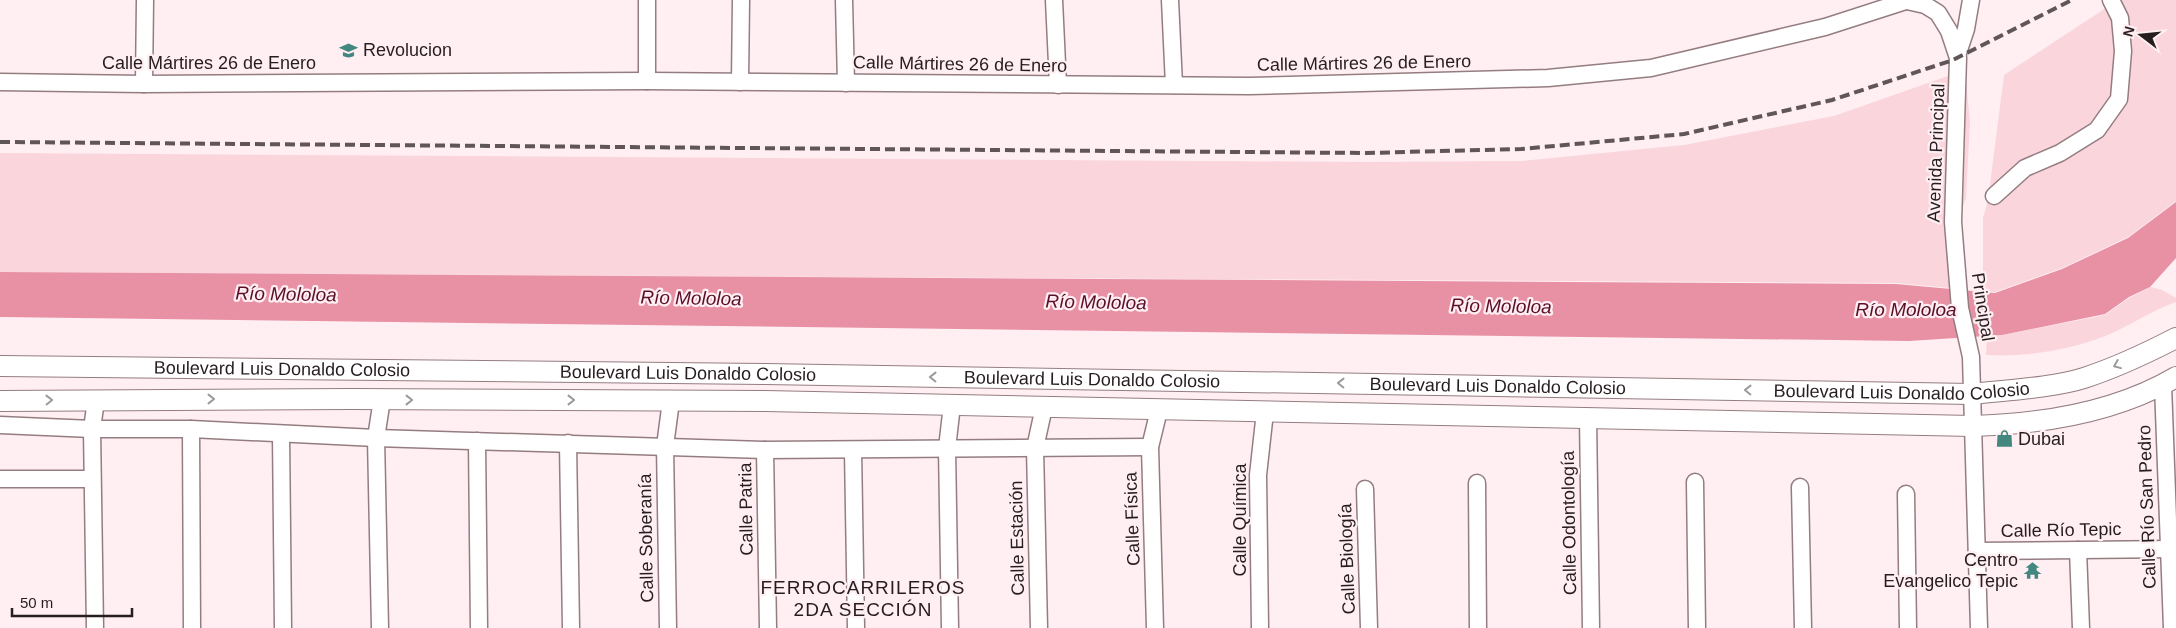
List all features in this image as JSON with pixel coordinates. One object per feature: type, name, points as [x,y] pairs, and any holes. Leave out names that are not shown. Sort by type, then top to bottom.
[{"type":"main road","name":"Boulevard Luis Donaldo Colosio","points":[[0,366],[808,374],[1972,394],[2020,389],[2082,378],[2176,338]]},
{"type":"main road","points":[[808,374],[808,402]]},
{"type":"main road","name":"Boulevard Luis Donaldo Colosio","points":[[0,401],[382,399],[808,402],[1973,426],[2016,425],[2087,413],[2131,398],[2169,381]]},
{"type":"street","points":[[144,84],[145,0]]},
{"type":"street","points":[[647,0],[647,81]]},
{"type":"street","points":[[740,82],[742,0]]},
{"type":"street","points":[[844,0],[846,83]]},
{"type":"street","points":[[1054,0],[1058,85]]},
{"type":"street","points":[[1170,0],[1174,85]]},
{"type":"street","name":"Calle Mártires 26 de Enero","points":[[0,82],[144,84],[647,81],[1249,86],[1548,78],[1651,68],[1825,26],[1908,0]]},
{"type":"street","name":"Avenida Principal","points":[[1908,0],[1925,5],[1938,13],[1949,31],[1958,53],[1959,77],[1953,222],[1956,254]]},
{"type":"street","name":"Avenida Principal","points":[[1958,53],[1966,29],[1971,0]]},
{"type":"street","points":[[1994,196],[2025,168],[2060,153],[2097,130],[2119,99],[2123,51],[2120,18],[2112,0]]},
{"type":"street","name":"Principal","points":[[1956,254],[1960,308],[1971,361],[1972,394]]},
{"type":"street","name":"Calle Río San Pedro","points":[[2169,381],[2172,628]]},
{"type":"street","points":[[1972,394],[1979,628]]},
{"type":"street","points":[[380,628],[376,438],[382,399]]},
{"type":"street","points":[[95,628],[92,429],[96,400]]},
{"type":"street","name":"Calle Soberanía","points":[[668,628],[665,446],[671,401]]},
{"type":"street","points":[[950,628],[947,448],[952,406]]},
{"type":"street","name":"Calle Estación","points":[[1039,628],[1035,448],[1044,407]]},
{"type":"street","name":"Calle Física","points":[[1155,628],[1150,447],[1158,410]]},
{"type":"street","name":"Calle Química","points":[[1260,628],[1258,475],[1265,412]]},
{"type":"street","name":"Calle Odontología","points":[[1588,417],[1591,628]]},
{"type":"street","points":[[0,425],[92,429],[191,429],[376,438],[765,450],[1150,447]]},
{"type":"street","points":[[191,429],[192,628]]},
{"type":"street","points":[[281,434],[283,628]]},
{"type":"street","points":[[477,441],[479,628]]},
{"type":"street","points":[[568,443],[571,628]]},
{"type":"street","name":"Calle Patria","points":[[765,450],[768,628]]},
{"type":"street","points":[[853,450],[856,628]]},
{"type":"street","points":[[0,479],[92,479]]},
{"type":"street","points":[[1695,482],[1696,628]]},
{"type":"street","points":[[1477,483],[1478,628]]},
{"type":"street","points":[[1800,487],[1804,628]]},
{"type":"street","name":"Calle Biología","points":[[1365,489],[1369,628]]},
{"type":"street","points":[[1906,494],[1908,628]]},
{"type":"street","name":"Calle Río Tepic","points":[[1977,551],[2172,549]]},
{"type":"street","points":[[2078,550],[2081,628]]},
{"type":"shaded area","points":[[2118,0],[2176,0],[2176,201],[2128,237],[2062,268],[1995,292],[1983,291],[1983,218],[1988,200],[2004,75]]},
{"type":"shaded area","points":[[1965,70],[1970,122],[1966,198],[1961,212],[1961,289],[1896,283],[0,272],[0,153],[1366,162],[1522,161],[1684,145],[1834,116]]},
{"type":"shaded area","points":[[2151,287],[2162,290],[2176,298],[2176,302],[2156,310],[2119,330],[2087,343],[2044,352],[1986,355],[1987,336],[2002,335],[2105,315],[2129,298]]},
{"type":"water","name":"Río Mololoa","points":[[2176,202],[2176,258],[2150,287],[2129,297],[2105,314],[2002,335],[1909,341],[0,317],[0,272],[1896,284],[1995,293],[2062,269],[2128,238]]},
{"type":"railway","points":[[0,142],[1366,153],[1521,149],[1684,134],[1832,100],[1953,60],[2072,0]]},
{"type":"place","name":"Revolucion","points":[[349,50]]},
{"type":"place","name":"Dubai","points":[[2004,439]]},
{"type":"place","name":"Centro Evangelico Tepic","points":[[2032,570]]},
{"type":"district","name":"FERROCARRILEROS 2DA SECCIÓN","points":[[863,598]]}]
